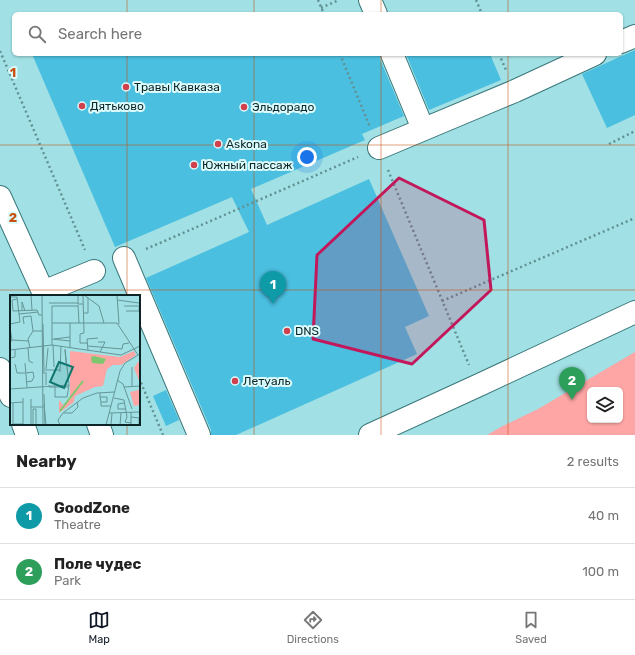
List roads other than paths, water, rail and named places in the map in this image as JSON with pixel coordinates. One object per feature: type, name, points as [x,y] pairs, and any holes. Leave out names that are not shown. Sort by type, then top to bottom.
[{"type":"lane","points":[[370,0],[375,12]]},
{"type":"lane","points":[[623,41],[635,36]]},
{"type":"lane","points":[[393,56],[424,129]]},
{"type":"lane","points":[[379,148],[515,91],[591,56]]},
{"type":"lane","points":[[0,197],[44,294],[94,271]]},
{"type":"lane","points":[[124,258],[140,295]]},
{"type":"lane","points":[[140,296],[199,435]]},
{"type":"lane","points":[[370,435],[635,312]]},
{"type":"lane","points":[[0,369],[10,394]]},
{"type":"lane","points":[[23,425],[27,435]]},
{"type":"lane","points":[[98,425],[102,435]]},
{"type":"place","name":"Травы Кавказа","points":[[126,87]]},
{"type":"place","name":"Дятьково","points":[[82,106]]},
{"type":"place","name":"Эльдорадо","points":[[244,107]]},
{"type":"place","name":"Askona","points":[[218,144]]},
{"type":"place","name":"Южный пассаж","points":[[194,165]]},
{"type":"place","name":"GoodZone","points":[[273,304]]},
{"type":"place","name":"DNS","points":[[287,331]]},
{"type":"place","name":"Летуаль","points":[[235,381]]},
{"type":"place","name":"Поле чудес","points":[[572,400]]}]
